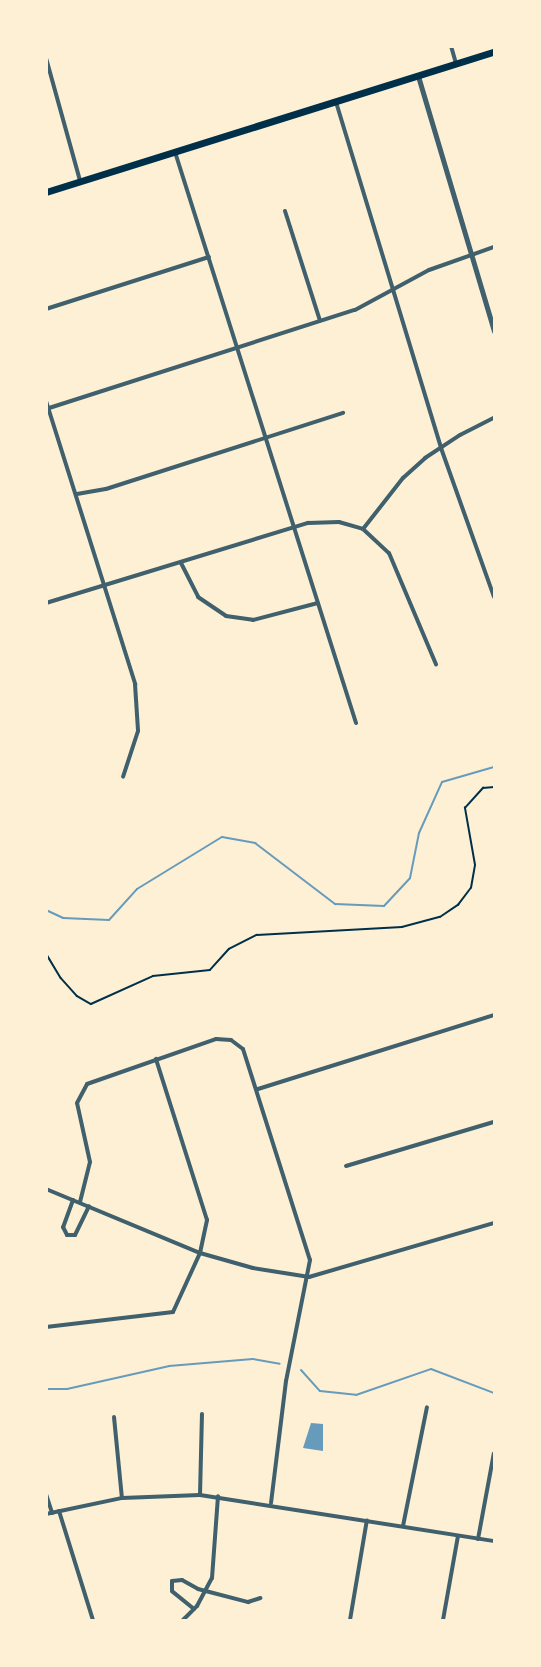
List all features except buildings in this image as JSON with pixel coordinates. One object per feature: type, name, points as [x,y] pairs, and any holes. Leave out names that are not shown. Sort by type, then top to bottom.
[{"type":"main road","points":[[46,192],[495,52]]},
{"type":"street","points":[[451,46],[457,64]]},
{"type":"street","points":[[46,58],[80,181]]},
{"type":"street","points":[[418,76],[495,331]]},
{"type":"street","points":[[336,102],[441,448],[495,597]]},
{"type":"street","points":[[175,151],[356,723]]},
{"type":"street","points":[[285,211],[320,321]]},
{"type":"street","points":[[48,408],[368,304],[437,266],[495,247]]},
{"type":"street","points":[[46,309],[209,257]]},
{"type":"street","points":[[46,400],[129,658],[138,708],[136,743],[123,777]]},
{"type":"street","points":[[77,494],[106,489],[343,412]]},
{"type":"street","points":[[363,529],[403,478],[441,448],[495,418]]},
{"type":"street","points":[[46,603],[294,527],[329,521],[363,529],[393,560],[436,664]]},
{"type":"street","points":[[181,562],[198,597],[226,616],[253,620],[318,603]]},
{"type":"street","points":[[258,1089],[495,1015]]},
{"type":"street","points":[[80,1202],[90,1162],[78,1112],[79,1096],[91,1081],[216,1039],[239,1045],[248,1058],[307,1241],[309,1277],[286,1381],[271,1503]]},
{"type":"street","points":[[46,1327],[173,1312],[200,1253],[207,1220],[156,1059]]},
{"type":"street","points":[[346,1166],[495,1122]]},
{"type":"street","points":[[46,1189],[200,1253],[261,1270],[309,1277],[495,1223]]},
{"type":"street","points":[[73,1200],[63,1227],[67,1235],[75,1235],[89,1206]]},
{"type":"street","points":[[403,1526],[427,1407]]},
{"type":"street","points":[[200,1495],[202,1414]]},
{"type":"street","points":[[114,1417],[122,1498]]},
{"type":"street","points":[[478,1539],[495,1453]]},
{"type":"street","points":[[46,1494],[49,1514],[122,1498],[218,1496],[495,1541]]},
{"type":"street","points":[[183,1620],[207,1590],[216,1553],[218,1496]]},
{"type":"street","points":[[59,1511],[93,1620]]},
{"type":"street","points":[[350,1620],[367,1520]]},
{"type":"street","points":[[443,1620],[458,1536]]},
{"type":"street","points":[[194,1609],[172,1591],[172,1581],[182,1580],[248,1602],[260,1598]]},
{"type":"path","points":[[46,953],[61,978],[77,996],[91,1004],[153,976],[210,970],[230,949],[257,935],[402,927],[440,917],[458,905],[471,888],[475,865],[465,808],[483,788],[495,788]]},
{"type":"water","points":[[311,1423],[323,1424],[323,1451],[303,1448]]},
{"type":"waterway","points":[[46,910],[63,918],[109,920],[137,889],[222,837],[255,843],[335,904],[384,906],[410,878],[419,833],[442,782],[494,767]]},
{"type":"waterway","points":[[46,1389],[67,1389],[169,1366],[253,1359],[280,1364]]},
{"type":"waterway","points":[[301,1370],[320,1391],[356,1395],[431,1369],[494,1393]]}]
